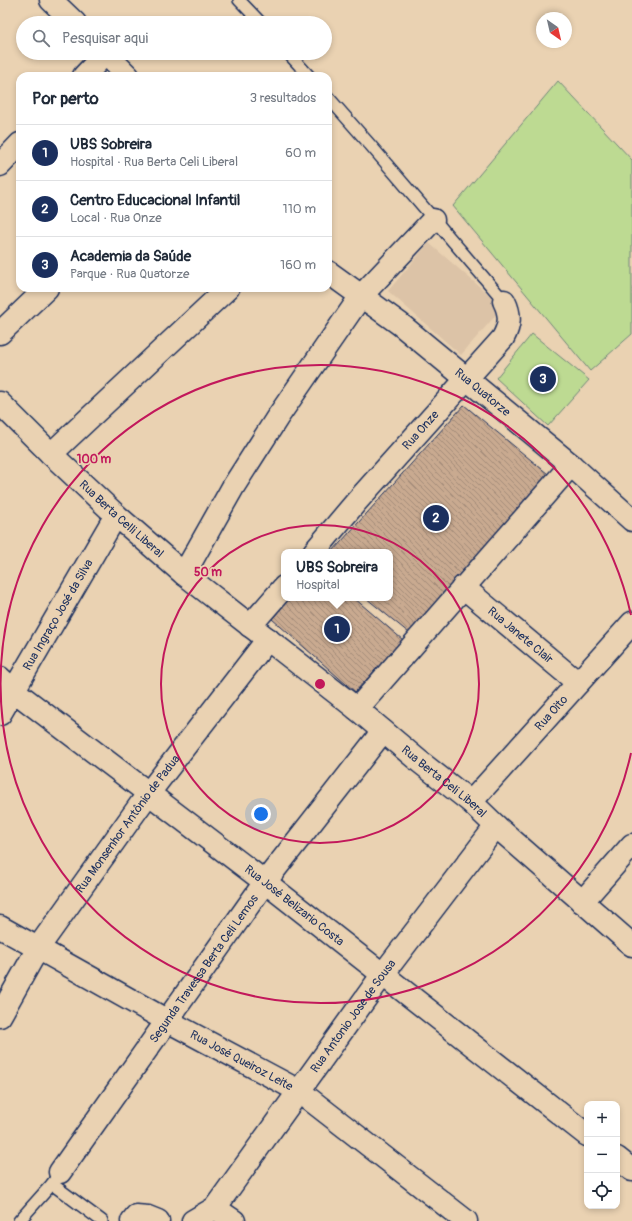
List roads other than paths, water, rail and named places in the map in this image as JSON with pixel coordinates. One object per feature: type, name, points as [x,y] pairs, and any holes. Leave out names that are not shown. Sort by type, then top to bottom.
[{"type":"street","points":[[51,0],[68,16]]},
{"type":"street","points":[[88,72],[99,60]]},
{"type":"street","points":[[113,60],[124,72]]},
{"type":"street","points":[[0,165],[16,148]]},
{"type":"street","points":[[184,574],[233,486],[273,424],[361,296],[433,220]]},
{"type":"street","name":"Rua Quatorze","points":[[332,275],[400,324],[571,465],[632,520]]},
{"type":"street","points":[[0,333],[43,292]]},
{"type":"street","points":[[51,454],[224,292]]},
{"type":"street","name":"Rua Onze","points":[[317,549],[503,338],[508,329],[510,320],[504,301]]},
{"type":"street","name":"Rua Berta Celli Liberal","points":[[0,402],[51,454],[116,515],[184,574],[250,626]]},
{"type":"street","points":[[356,709],[571,465]]},
{"type":"street","name":"Rua Ingraço José da Silva","points":[[0,714],[6,684],[116,515]]},
{"type":"street","name":"Rua Janete Clair","points":[[463,587],[578,683]]},
{"type":"street","points":[[250,626],[281,590]]},
{"type":"street","name":"Rua Oito","points":[[472,802],[632,623]]},
{"type":"street","name":"Rua Berta Celi Liberal","points":[[250,626],[268,638],[472,802],[496,826],[632,945]]},
{"type":"street","name":"Rua Monsenhor Antônio de Padua","points":[[0,1016],[38,948],[148,794],[268,638]]},
{"type":"street","name":"Rua José Belizario Costa","points":[[6,684],[265,882],[584,1133]]},
{"type":"street","name":"Segunda Travessa Berta Celi Lemos","points":[[56,1178],[166,1020],[265,882],[383,731]]},
{"type":"street","name":"Rua Antonio Jose de Sousa","points":[[193,1221],[215,1208],[383,974],[496,826]]},
{"type":"street","points":[[582,902],[632,845]]},
{"type":"street","name":"Rua José Queiroz Leite","points":[[0,927],[166,1020],[299,1091],[466,1221]]},
{"type":"street","points":[[620,1160],[632,1170]]},
{"type":"street","points":[[215,1208],[234,1221]]},
{"type":"street","points":[[132,1221],[136,1216],[148,1217],[158,1221]]},
{"type":"lane","points":[[239,0],[254,16]]},
{"type":"lane","points":[[294,60],[305,72]]},
{"type":"lane","points":[[332,101],[372,146],[433,220],[504,301]]},
{"type":"lane","points":[[19,1221],[56,1178],[102,1221]]},
{"type":"place","name":"Academia da Saúde","points":[[543,379]]},
{"type":"place","name":"Centro Educacional Infantil","points":[[436,518]]},
{"type":"place","name":"UBS Sobreira","points":[[337,629]]}]
